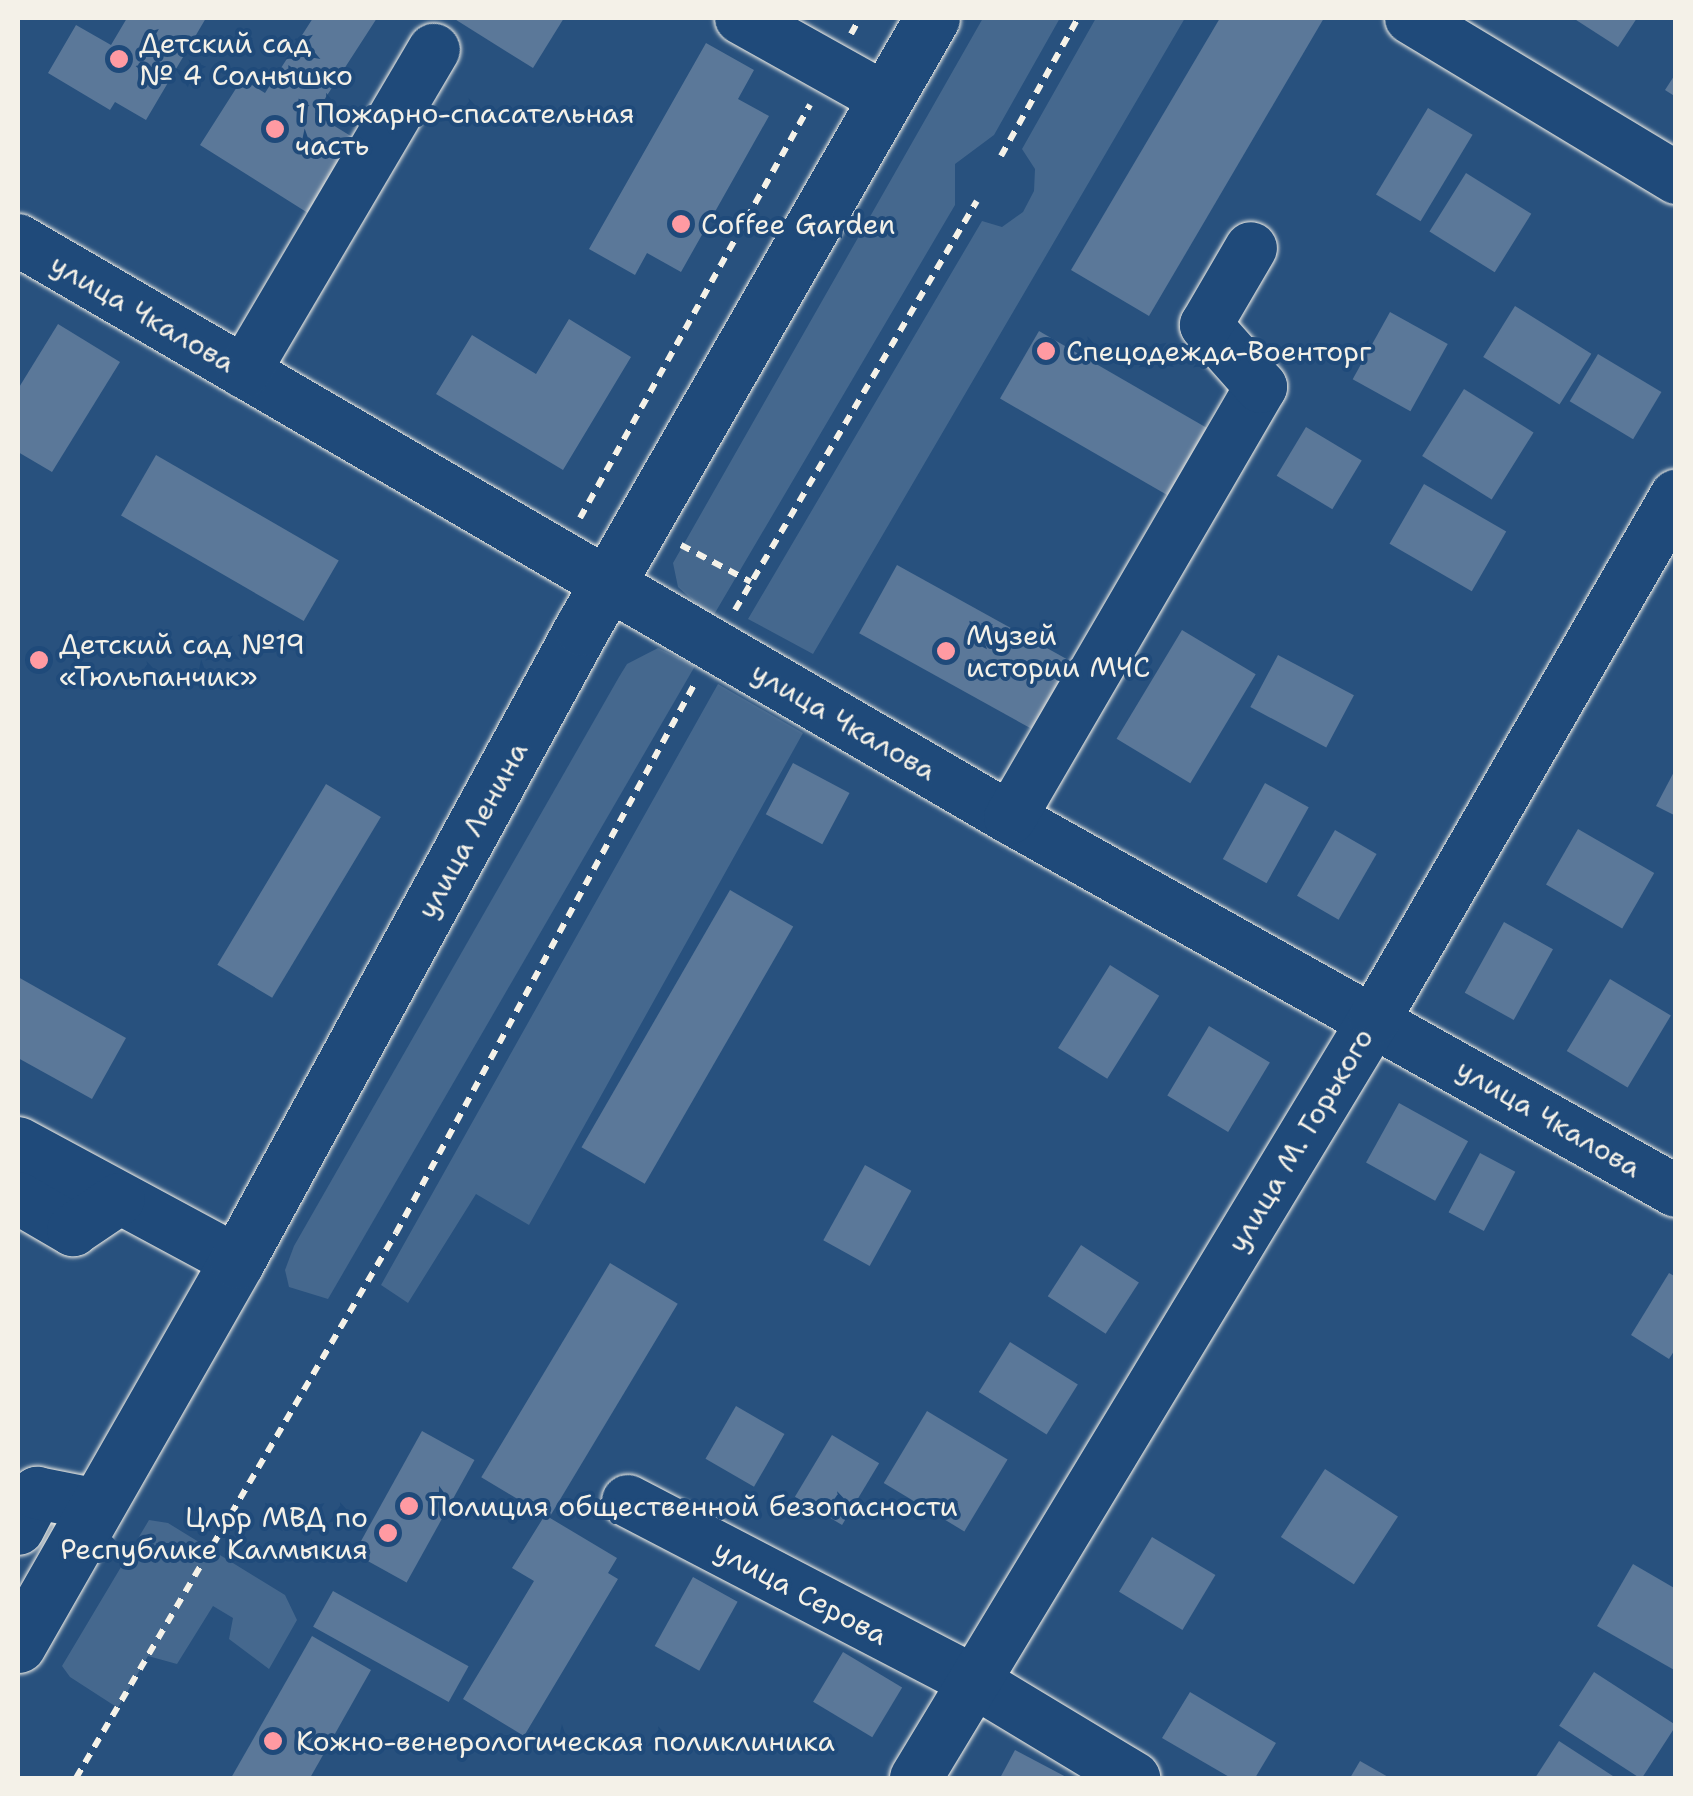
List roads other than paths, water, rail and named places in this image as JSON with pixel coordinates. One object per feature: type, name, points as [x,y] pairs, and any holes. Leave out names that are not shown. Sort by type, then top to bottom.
[{"type":"main road","name":"улица Ленина","points":[[18,1645],[238,1262],[608,582],[932,18]]},
{"type":"street","points":[[740,18],[886,99]]},
{"type":"street","points":[[1411,18],[1676,178]]},
{"type":"street","points":[[244,372],[434,50]]},
{"type":"street","name":"улица Чкалова","points":[[18,240],[1010,818],[1374,1018],[1676,1191]]},
{"type":"street","points":[[1010,818],[1261,387],[1206,326],[1250,248]]},
{"type":"street","name":"улица М. Горького","points":[[916,1778],[1374,1018],[1676,496]]},
{"type":"street","points":[[18,1143],[238,1262]]},
{"type":"street","points":[[18,1198],[73,1230],[118,1199]]},
{"type":"street","points":[[18,1529],[37,1493],[98,1504]]},
{"type":"street","name":"улица Серова","points":[[628,1501],[975,1682],[1134,1778]]},
{"type":"place","name":"Детский сад № 4 Солнышко","points":[[119,59]]},
{"type":"place","name":"1 Пожарно-спасательная часть","points":[[275,129]]},
{"type":"place","name":"Coffee Garden","points":[[681,224]]},
{"type":"place","name":"Спецодежда-Военторг","points":[[1046,351]]},
{"type":"place","name":"Музей истории МЧС","points":[[946,651]]},
{"type":"place","name":"Детский сад №19 «Тюльпанчик»","points":[[39,660]]},
{"type":"place","name":"Полиция общественной безопасности","points":[[409,1506]]},
{"type":"place","name":"Цлрр МВД по Республике Калмыкия","points":[[388,1533]]},
{"type":"place","name":"Кожно-венерологическая поликлиника","points":[[273,1741]]}]
